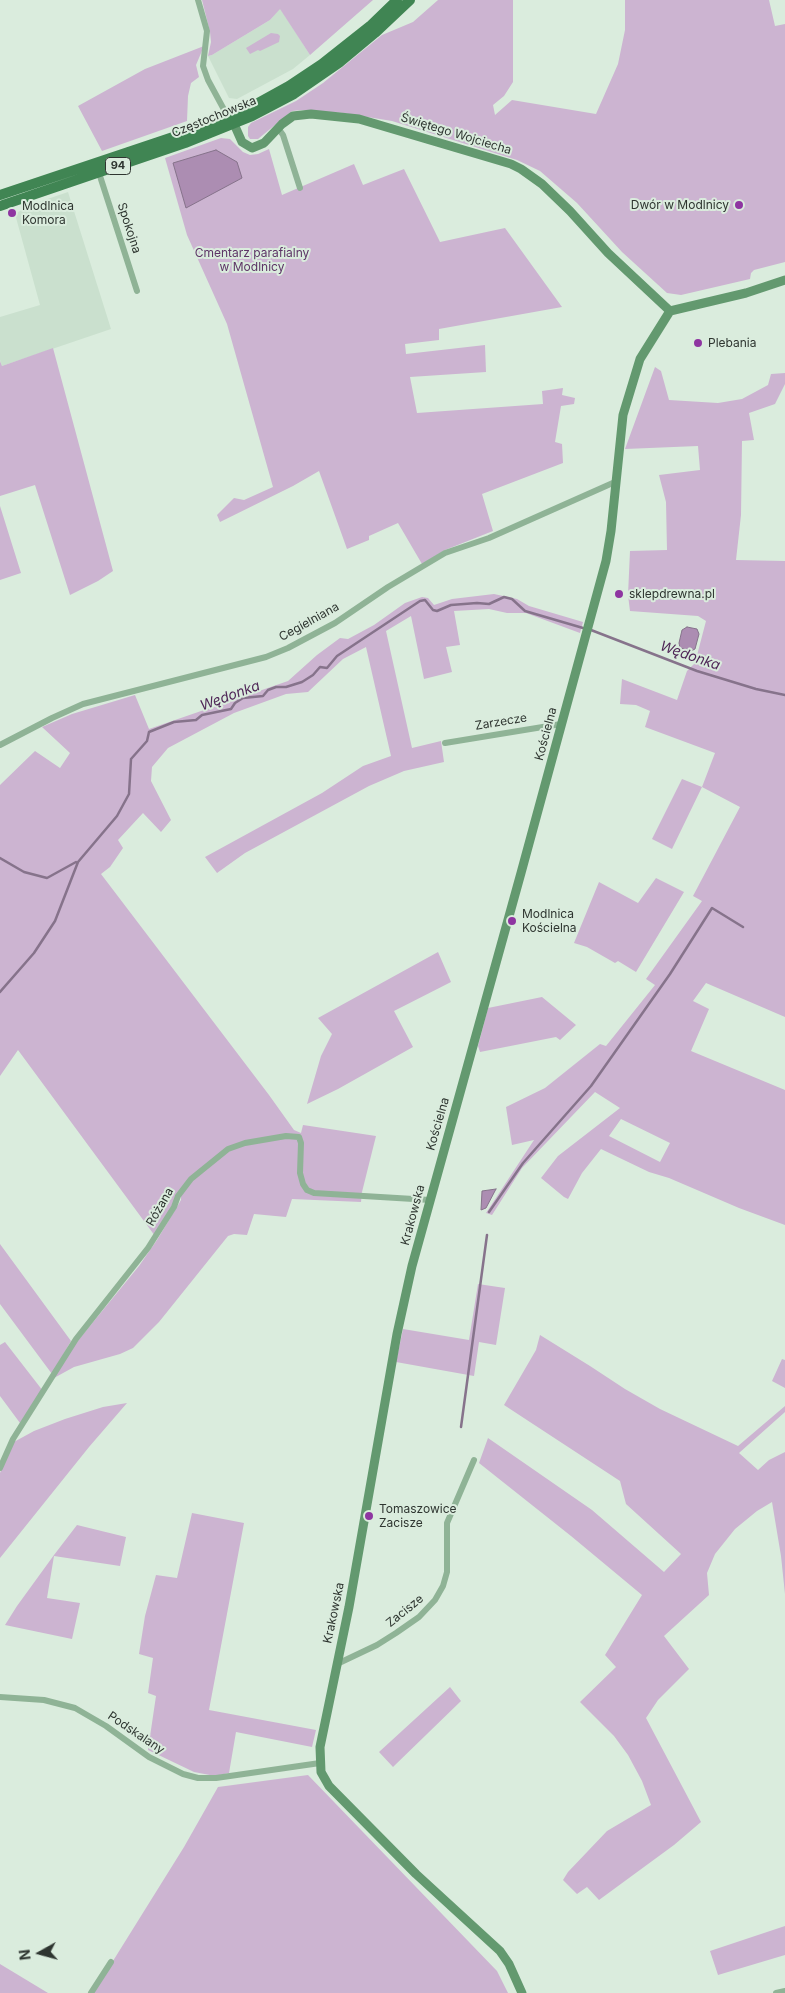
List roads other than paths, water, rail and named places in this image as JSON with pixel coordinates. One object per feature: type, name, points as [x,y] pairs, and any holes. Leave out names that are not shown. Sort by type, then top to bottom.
[{"type":"main road","name":"Częstochowska","points":[[0,195],[185,134],[231,121],[315,69],[356,37],[397,0]]},
{"type":"main road","name":"Częstochowska","points":[[0,206],[99,172],[273,106],[323,75],[357,49],[410,0]]},
{"type":"street","points":[[198,0],[207,31],[203,66],[208,80],[231,121]]},
{"type":"street","name":"Świętego Wojciecha","points":[[231,121],[242,142],[252,148],[264,143],[289,118],[303,114],[359,119],[482,154],[521,168],[542,184],[563,204],[608,253],[670,311]]},
{"type":"street","points":[[278,128],[283,135],[300,188]]},
{"type":"street","name":"Spokojna","points":[[99,172],[137,291]]},
{"type":"street","points":[[670,311],[746,293],[785,280]]},
{"type":"street","name":"Kościelna","points":[[439,1165],[522,873],[606,561],[623,415],[640,360],[670,311]]},
{"type":"street","name":"Cegielniana","points":[[0,745],[83,704],[266,657],[288,648],[335,623],[388,587],[445,553],[489,538],[615,482]]},
{"type":"street","name":"Zarzecze","points":[[445,743],[561,724]]},
{"type":"street","name":"Różana","points":[[0,1468],[13,1438],[76,1339],[148,1248],[174,1207],[178,1196],[191,1179],[228,1149],[245,1143],[286,1136],[299,1137],[301,1143],[300,1173],[307,1190],[314,1193],[430,1200]]},
{"type":"street","name":"Krakowska","points":[[439,1165],[404,1297],[349,1607],[320,1747],[320,1764],[329,1786],[416,1874],[500,1951],[509,1964],[522,1993]]},
{"type":"street","name":"Zacisze","points":[[337,1664],[378,1645],[396,1634],[419,1616],[435,1600],[443,1586],[447,1572],[447,1524],[474,1460]]},
{"type":"street","name":"Podskalany","points":[[0,1697],[44,1700],[75,1708],[106,1726],[149,1758],[183,1774],[198,1778],[216,1778],[320,1764]]},
{"type":"street","points":[[91,1993],[111,1962]]},
{"type":"street","points":[[776,1993],[785,1991]]},
{"type":"waterway","name":"Wędonka","points":[[0,992],[34,953],[55,921],[78,862],[117,816],[129,794],[131,759],[147,741],[149,732],[174,722],[196,720],[202,715],[231,709],[235,703],[243,698],[263,696],[268,690],[276,687],[286,687],[302,682],[313,675],[320,667],[327,668],[337,656],[420,601],[425,600],[433,610],[437,611],[451,605],[489,604],[504,597],[512,599],[525,611],[583,628]]},
{"type":"waterway","name":"Wędonka","points":[[591,630],[697,671],[756,689],[785,695]]},
{"type":"waterway","points":[[0,858],[24,872],[47,878],[76,862]]},
{"type":"waterway","points":[[489,1212],[523,1163],[591,1086],[670,974],[712,908],[743,927]]},
{"type":"waterway","points":[[461,1427],[487,1235]]},
{"type":"place","name":"Dwór w Modlnicy","points":[[739,205]]},
{"type":"place","name":"Modlnica Komora","points":[[12,213]]},
{"type":"place","name":"Plebania","points":[[698,343]]},
{"type":"place","name":"sklepdrewna.pl","points":[[619,594]]},
{"type":"place","name":"Modlnica Kościelna","points":[[512,921]]},
{"type":"place","name":"Tomaszowice Zacisze","points":[[369,1516]]},
{"type":"park label","name":"Cmentarz parafialny w Modlnicy","points":[[252,260]]}]
